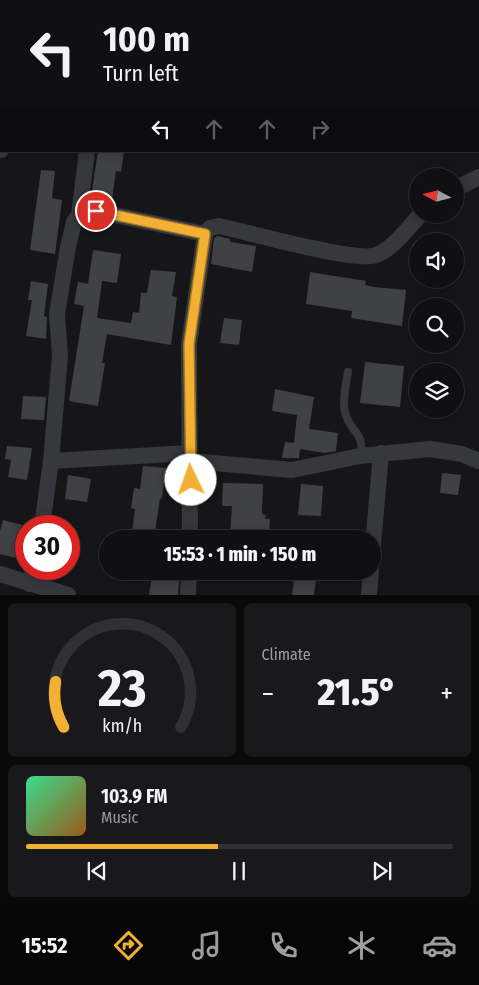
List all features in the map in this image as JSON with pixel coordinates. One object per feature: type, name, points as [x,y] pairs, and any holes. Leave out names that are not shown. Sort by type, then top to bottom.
[{"type":"street","points":[[44,515],[51,461],[60,356],[57,314],[68,247],[74,222],[79,215],[87,152]]},
{"type":"street","points":[[464,184],[479,177]]},
{"type":"street","points":[[79,215],[96,211],[205,234]]},
{"type":"street","points":[[190,530],[189,344],[205,234],[210,228],[219,226],[366,258],[377,255],[388,247],[412,223]]},
{"type":"street","points":[[51,461],[190,457],[292,470],[360,456],[430,449],[462,454],[479,461]]},
{"type":"street","points":[[374,530],[381,453]]},
{"type":"street","points":[[0,574],[15,575]]},
{"type":"street","points":[[40,580],[68,595]]},
{"type":"street","points":[[188,595],[189,580]]},
{"type":"street","points":[[369,595],[370,580]]},
{"type":"lane","points":[[348,372],[344,411],[361,438],[363,444],[360,456]]},
{"type":"building","points":[[98,152],[124,152],[121,172],[116,171],[112,200],[91,197]]},
{"type":"building","points":[[41,170],[55,171],[52,198],[62,200],[55,254],[30,250]]},
{"type":"building","points":[[218,236],[230,239],[230,242],[256,246],[252,272],[211,264],[214,238]]},
{"type":"building","points":[[93,250],[121,254],[117,283],[102,281],[97,318],[131,323],[133,312],[139,313],[141,293],[147,293],[151,270],[176,272],[172,296],[177,297],[171,345],[107,334],[102,363],[105,363],[98,406],[69,401],[84,306],[74,304],[78,282],[88,284]]},
{"type":"building","points":[[310,272],[366,281],[365,285],[374,287],[406,290],[402,326],[351,318],[352,311],[306,304]]},
{"type":"building","points":[[31,281],[48,284],[44,316],[47,317],[46,339],[26,336],[32,300],[28,300]]},
{"type":"building","points":[[224,318],[242,320],[239,345],[220,343]]},
{"type":"building","points":[[365,362],[404,366],[400,407],[360,403]]},
{"type":"building","points":[[275,389],[314,397],[309,429],[338,433],[336,451],[325,453],[300,449],[299,458],[282,458],[285,442],[294,443],[297,415],[272,411]]},
{"type":"building","points":[[23,396],[46,397],[44,420],[21,419]]},
{"type":"building","points":[[7,446],[32,448],[27,480],[8,477],[11,460],[5,459]]},
{"type":"building","points":[[143,466],[166,468],[155,530],[132,530],[135,509],[131,508],[134,488],[140,489]]},
{"type":"building","points":[[442,473],[461,475],[458,495],[440,493]]},
{"type":"building","points":[[68,475],[91,479],[87,502],[65,499]]},
{"type":"building","points":[[223,483],[263,484],[262,514],[266,515],[265,519],[270,519],[269,530],[230,530],[232,506],[222,506]]},
{"type":"building","points":[[301,484],[323,486],[321,516],[298,515]]},
{"type":"building","points":[[3,520],[15,523],[15,558],[0,554],[0,531]]},
{"type":"building","points":[[152,580],[179,581],[178,595],[149,595]]},
{"type":"building","points":[[294,580],[316,580],[314,595],[292,595]]},
{"type":"route","points":[[96,211],[205,234],[189,344],[189,453],[191,480]]}]
